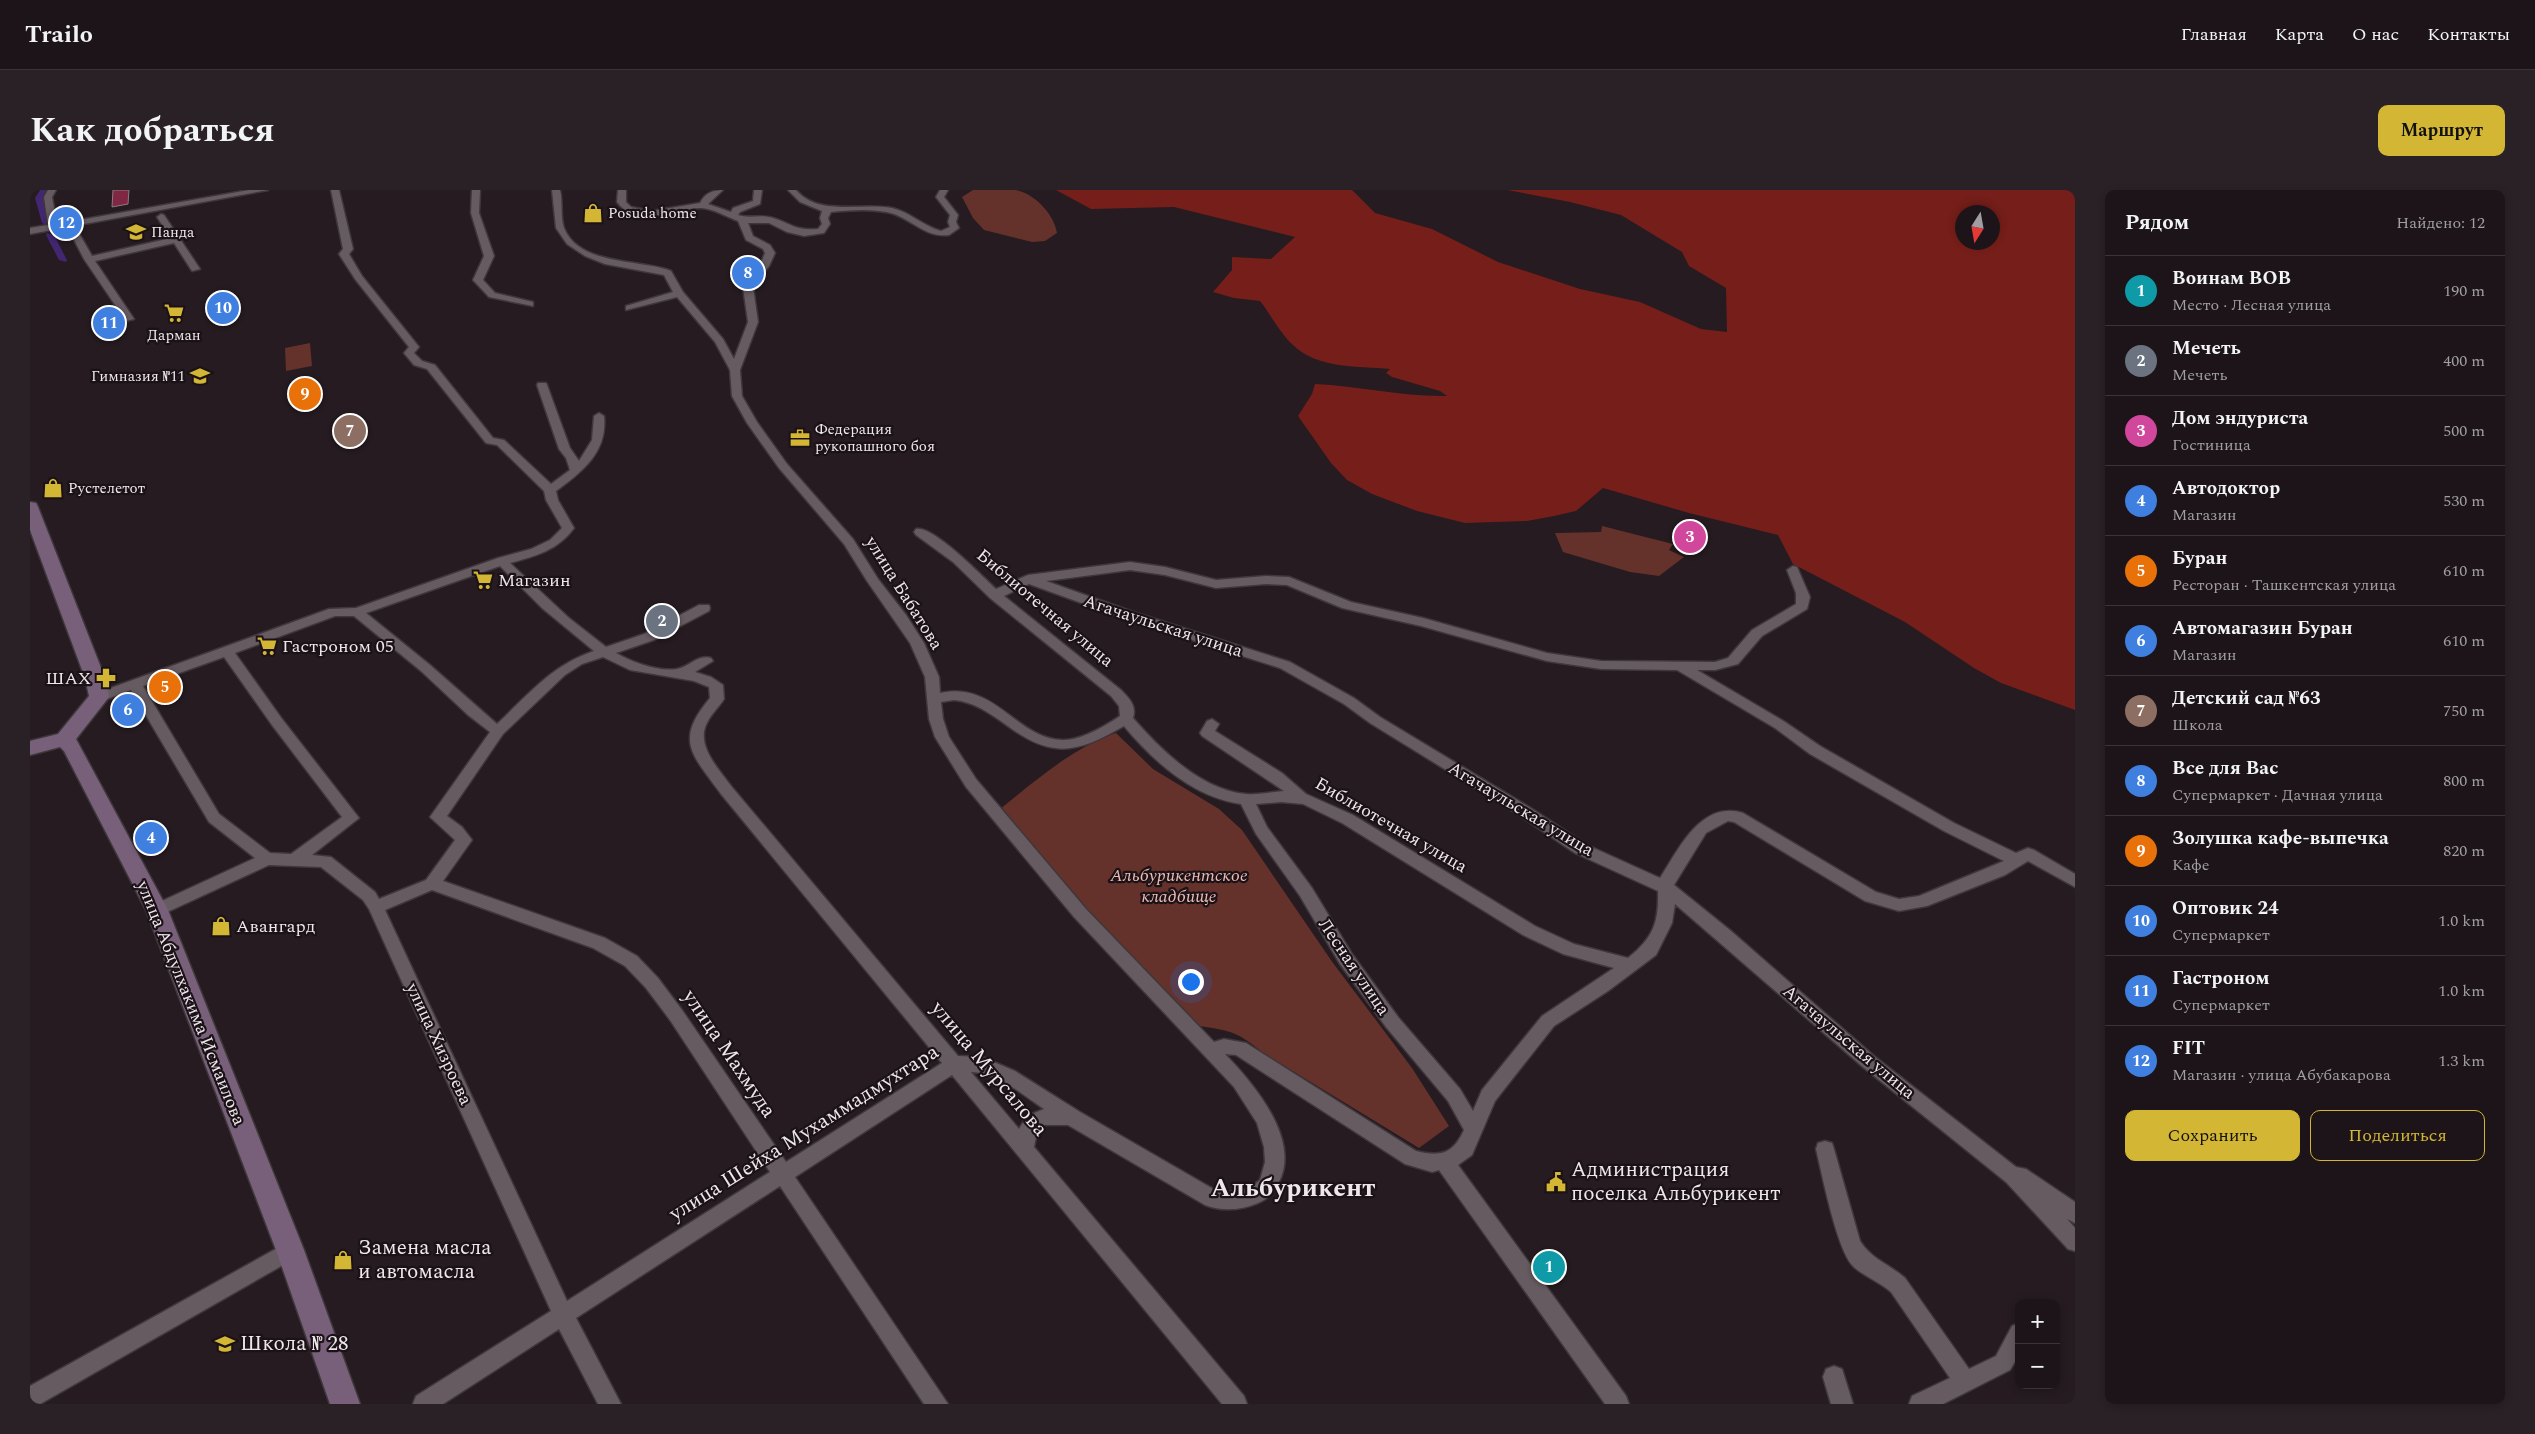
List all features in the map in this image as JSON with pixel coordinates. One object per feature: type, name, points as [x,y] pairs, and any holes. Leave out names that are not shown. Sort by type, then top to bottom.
[{"type":"main road","points":[[30,507],[95,678],[100,697],[65,739],[30,748]]},
{"type":"main road","name":"улица Абдулхакима Исмаилова","points":[[65,739],[72,748],[157,910],[290,1250],[345,1404]]},
{"type":"street","points":[[52,190],[48,197],[53,227]]},
{"type":"street","points":[[30,231],[264,190]]},
{"type":"street","points":[[100,697],[334,612],[357,612],[547,546],[562,536],[568,528],[552,500],[550,490],[500,442],[490,441],[431,367],[418,363],[409,353],[414,347],[358,276],[344,254],[348,249],[335,190]]},
{"type":"street","points":[[476,190],[475,213],[489,256],[488,262],[478,280],[492,295],[530,304]]},
{"type":"street","name":"улица Бабатова","points":[[556,190],[559,199],[559,227],[568,240],[585,252],[608,262],[663,271],[670,276],[679,293],[719,341],[735,370],[737,396],[752,423],[783,466],[849,542],[873,581],[917,643],[932,677],[936,718],[942,737],[971,783],[1080,913],[1212,1051]]},
{"type":"street","points":[[622,190],[620,199],[622,204],[633,213],[666,212],[703,205],[734,214],[742,221],[749,238],[768,247],[770,253],[764,266],[748,287],[753,322],[735,370]]},
{"type":"street","points":[[703,205],[706,199],[719,190]]},
{"type":"street","points":[[734,214],[736,210],[757,202],[758,190]]},
{"type":"street","points":[[792,190],[795,196],[805,202],[827,210],[851,207],[894,211],[924,228],[944,234],[956,228],[952,222],[954,215],[940,197],[944,190]]},
{"type":"street","points":[[30,231],[73,230],[211,209]]},
{"type":"street","points":[[742,221],[770,220],[790,230],[804,233],[821,231],[826,224],[824,218],[827,210]]},
{"type":"street","points":[[161,217],[194,269]]},
{"type":"street","points":[[73,230],[89,259],[129,319]]},
{"type":"street","points":[[89,259],[176,240]]},
{"type":"street","points":[[629,308],[679,293]]},
{"type":"street","points":[[542,385],[565,449],[572,458],[576,471]]},
{"type":"street","points":[[550,490],[576,471],[595,448],[602,431],[599,416]]},
{"type":"street","name":"Библиотечная улица","points":[[920,532],[957,559],[995,595],[1116,693],[1127,706],[1128,714],[1126,719],[1142,739],[1169,764],[1228,796],[1246,799],[1282,795],[1300,796],[1363,829],[1544,937],[1581,953],[1630,965]]},
{"type":"street","points":[[502,561],[523,584],[606,653],[635,668],[681,673],[706,661]]},
{"type":"street","name":"Агачаульская улица","points":[[995,595],[1028,580],[1130,566],[1164,570],[1216,584],[1266,580],[1289,581],[1347,606],[1460,632],[1501,646],[1547,657],[1601,665],[1716,666],[1733,661],[1757,633],[1802,606],[1804,595],[1794,577],[1793,570]]},
{"type":"street","name":"Агачаульская улица","points":[[1028,580],[1119,613],[1285,665],[1349,701],[1375,720],[1524,811],[1581,849],[1665,887],[1725,936],[1869,1062],[2013,1176],[2075,1242]]},
{"type":"street","points":[[376,907],[432,884],[464,840],[457,831],[438,817],[498,731],[569,666],[649,637],[704,608]]},
{"type":"street","points":[[357,612],[368,624],[434,675],[464,706],[498,731]]},
{"type":"street","points":[[227,652],[277,722],[351,818],[294,860]]},
{"type":"street","points":[[1680,666],[1780,725],[1815,750],[1949,827],[2016,860]]},
{"type":"street","name":"улица Мурсалова","points":[[681,673],[701,676],[716,685],[716,699],[703,716],[696,733],[699,747],[726,790],[1025,1147],[1236,1404]]},
{"type":"street","points":[[135,685],[214,818],[267,859]]},
{"type":"street","points":[[935,699],[958,694],[969,696],[987,705],[1034,736],[1053,744],[1073,744],[1126,719]]},
{"type":"street","points":[[1212,724],[1207,733],[1277,777],[1300,796]]},
{"type":"street","name":"Лесная улица","points":[[1246,799],[1261,830],[1306,892],[1346,959],[1392,1022],[1454,1095],[1472,1127]]},
{"type":"street","points":[[1212,1051],[1224,1046],[1240,1048],[1412,1158],[1422,1162],[1446,1162],[1456,1157],[1465,1148],[1472,1127],[1488,1096],[1548,1021],[1650,950],[1664,923],[1667,909],[1665,887],[1671,871],[1701,829],[1726,815],[1738,817],[1872,897],[1899,905],[1921,902],[1966,885],[1999,871],[2024,855],[2034,856],[2072,874]]},
{"type":"street","name":"улица Хизроева","points":[[157,910],[267,859],[325,861],[369,896],[376,907],[563,1315],[610,1404]]},
{"type":"street","name":"улица Махмуда","points":[[432,884],[586,938],[631,961],[652,983],[676,1015],[937,1404]]},
{"type":"street","name":"улица Шейха Мухаммадмухтара","points":[[424,1404],[955,1064],[982,1065],[1010,1076],[1073,1118],[1212,1199],[1237,1202],[1251,1199],[1264,1191],[1270,1182],[1274,1164],[1270,1131],[1261,1112],[1240,1081],[1212,1051]]},
{"type":"street","points":[[1025,1147],[1025,1136],[1029,1126],[1034,1121],[1054,1116],[1073,1118]]},
{"type":"street","points":[[1825,1149],[1851,1244],[1860,1260],[1887,1274],[1898,1285],[1965,1382]]},
{"type":"street","name":"Агачаульская улица","points":[[1982,1152],[2053,1196],[2075,1214]]},
{"type":"street","points":[[1446,1162],[1462,1189],[1618,1404]]},
{"type":"street","points":[[30,1398],[290,1250]]},
{"type":"street","points":[[1920,1404],[2003,1363],[2015,1340]]},
{"type":"street","points":[[1834,1377],[1842,1404]]},
{"type":"green space","points":[[973,190],[1016,190],[1023,192],[1037,200],[1048,212],[1057,233],[1045,241],[1032,242],[984,230],[973,218],[962,197]]},
{"type":"green space","points":[[310,343],[312,366],[286,371],[285,348]]},
{"type":"green space","points":[[1602,526],[1673,544],[1669,550],[1684,557],[1659,576],[1630,572],[1563,552],[1555,533],[1601,532]]},
{"type":"green space","name":"Альбурикентское кладбище","points":[[1116,733],[1153,769],[1219,809],[1242,830],[1333,963],[1412,1068],[1449,1126],[1419,1148],[1263,1053],[1241,1037],[1220,1029],[1200,1026],[1045,867],[999,810],[1069,756],[1100,739]]},
{"type":"shaded area","points":[[1056,190],[1352,190],[1375,213],[1432,229],[1498,262],[1580,289],[1640,302],[1701,329],[1727,332],[1726,288],[1689,266],[1682,252],[1621,215],[1570,202],[1507,190],[2075,190],[2075,710],[2001,683],[1974,668],[1905,622],[1793,564],[1778,535],[1689,513],[1603,488],[1576,511],[1527,521],[1465,523],[1417,511],[1372,494],[1347,480],[1331,463],[1298,416],[1312,394],[1315,384],[1415,395],[1447,396],[1440,391],[1392,377],[1386,373],[1390,369],[1338,365],[1314,358],[1303,353],[1288,340],[1260,301],[1234,298],[1213,292],[1232,270],[1232,257],[1271,259],[1295,237],[1174,207],[1091,209]]},
{"type":"building","points":[[113,190],[129,190],[128,204],[112,207]]},
{"type":"waterway","points":[[44,190],[39,198],[46,223]]},
{"type":"waterway","points":[[50,235],[63,260]]},
{"type":"place","name":"Posuda home","points":[[593,213]]},
{"type":"place","name":"FIT","points":[[66,223]]},
{"type":"place","name":"Панда","points":[[136,232]]},
{"type":"place","name":"Все для Вас","points":[[748,273]]},
{"type":"place","name":"Оптовик 24","points":[[223,308]]},
{"type":"place","name":"Дарман","points":[[174,313]]},
{"type":"place","name":"Гастроном","points":[[109,323]]},
{"type":"place","name":"Гимназия №11","points":[[200,376]]},
{"type":"place","name":"Золушка кафе-выпечка","points":[[305,394]]},
{"type":"place","name":"Детский сад №63","points":[[350,431]]},
{"type":"place","name":"Федерация рукопашного боя","points":[[800,438]]},
{"type":"place","name":"Рустелетот","points":[[53,488]]},
{"type":"place","name":"Дом эндуриста","points":[[1690,537]]},
{"type":"place","name":"Магазин","points":[[483,580]]},
{"type":"place","name":"Мечеть","points":[[662,621]]},
{"type":"place","name":"Гастроном 05","points":[[267,646]]},
{"type":"place","name":"ШАХ","points":[[106,678]]},
{"type":"place","name":"Буран","points":[[165,687]]},
{"type":"place","name":"Автомагазин Буран","points":[[128,710]]},
{"type":"place","name":"Автодоктор","points":[[151,838]]},
{"type":"place","name":"Авангард","points":[[221,926]]},
{"type":"place","name":"Администрация поселка Альбурикент","points":[[1556,1182]]},
{"type":"place","name":"Замена масла и автомасла","points":[[343,1260]]},
{"type":"place","name":"Воинам ВОВ","points":[[1549,1267]]},
{"type":"place","name":"Школа № 28","points":[[225,1344]]},
{"type":"district","name":"Альбурикент","points":[[1293,1188]]}]
